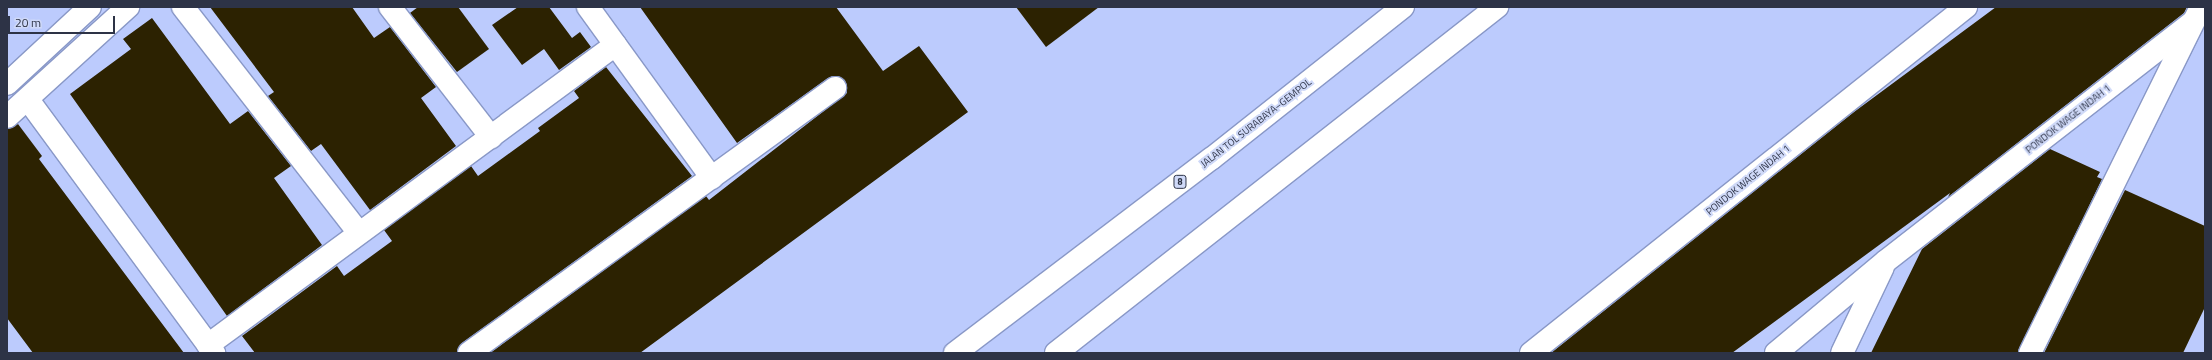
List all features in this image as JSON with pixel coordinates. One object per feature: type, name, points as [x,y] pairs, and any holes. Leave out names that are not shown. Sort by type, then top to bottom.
[{"type":"main road","points":[[7,84],[90,7]]},
{"type":"main road","points":[[7,118],[29,101],[128,7]]},
{"type":"main road","points":[[183,7],[359,234]]},
{"type":"main road","points":[[390,7],[491,137]]},
{"type":"main road","points":[[588,7],[712,178]]},
{"type":"main road","name":"JALAN TOL SURABAYA–GEMPOL","points":[[955,353],[1211,159],[1403,7]]},
{"type":"main road","points":[[1056,353],[1497,7]]},
{"type":"main road","name":"PONDOK WAGE INDAH 1","points":[[1531,353],[1966,7]]},
{"type":"main road","name":"PONDOK WAGE INDAH 1","points":[[1776,353],[1886,261],[2197,14]]},
{"type":"main road","name":"PONDOK WAGE INDAH 1","points":[[2030,353],[2197,14]]},
{"type":"main road","points":[[29,101],[211,349],[359,234],[615,45]]},
{"type":"main road","points":[[469,353],[835,88]]},
{"type":"main road","name":"PONDOK WAGE INDAH 1","points":[[1842,353],[1886,261]]},
{"type":"building","points":[[210,7],[352,7],[374,38],[390,27],[436,87],[421,98],[456,146],[370,210],[321,144],[311,151],[268,96],[274,92]]},
{"type":"building","points":[[418,7],[458,7],[489,49],[457,72],[410,13]]},
{"type":"building","points":[[518,7],[549,7],[572,38],[580,32],[591,47],[559,70],[544,49],[522,65],[492,25]]},
{"type":"building","points":[[640,7],[836,7],[883,71],[919,46],[968,112],[640,353],[490,353],[706,196],[709,200],[847,93],[845,80],[834,76],[828,78],[737,143]]},
{"type":"building","points":[[1016,7],[1099,7],[1046,47]]},
{"type":"building","points":[[1996,7],[2187,7],[2184,13],[1948,197],[1950,193],[1732,353],[1551,353],[1854,112]]},
{"type":"building","points":[[152,18],[230,124],[248,111],[291,166],[274,178],[322,245],[227,316],[70,94],[131,49],[123,39]]},
{"type":"building","points":[[606,67],[692,176],[462,343],[457,353],[255,353],[242,336],[337,266],[344,276],[392,241],[384,230],[471,166],[478,176],[540,131],[538,128],[579,98],[574,91]]},
{"type":"building","points":[[18,124],[42,156],[39,159],[184,353],[33,353],[7,318],[7,129]]},
{"type":"building","points":[[2050,149],[2100,172],[2097,177],[2102,179],[2018,353],[1871,353],[1922,249]]},
{"type":"building","points":[[2125,190],[2205,226],[2205,307],[2183,353],[2044,353]]}]
